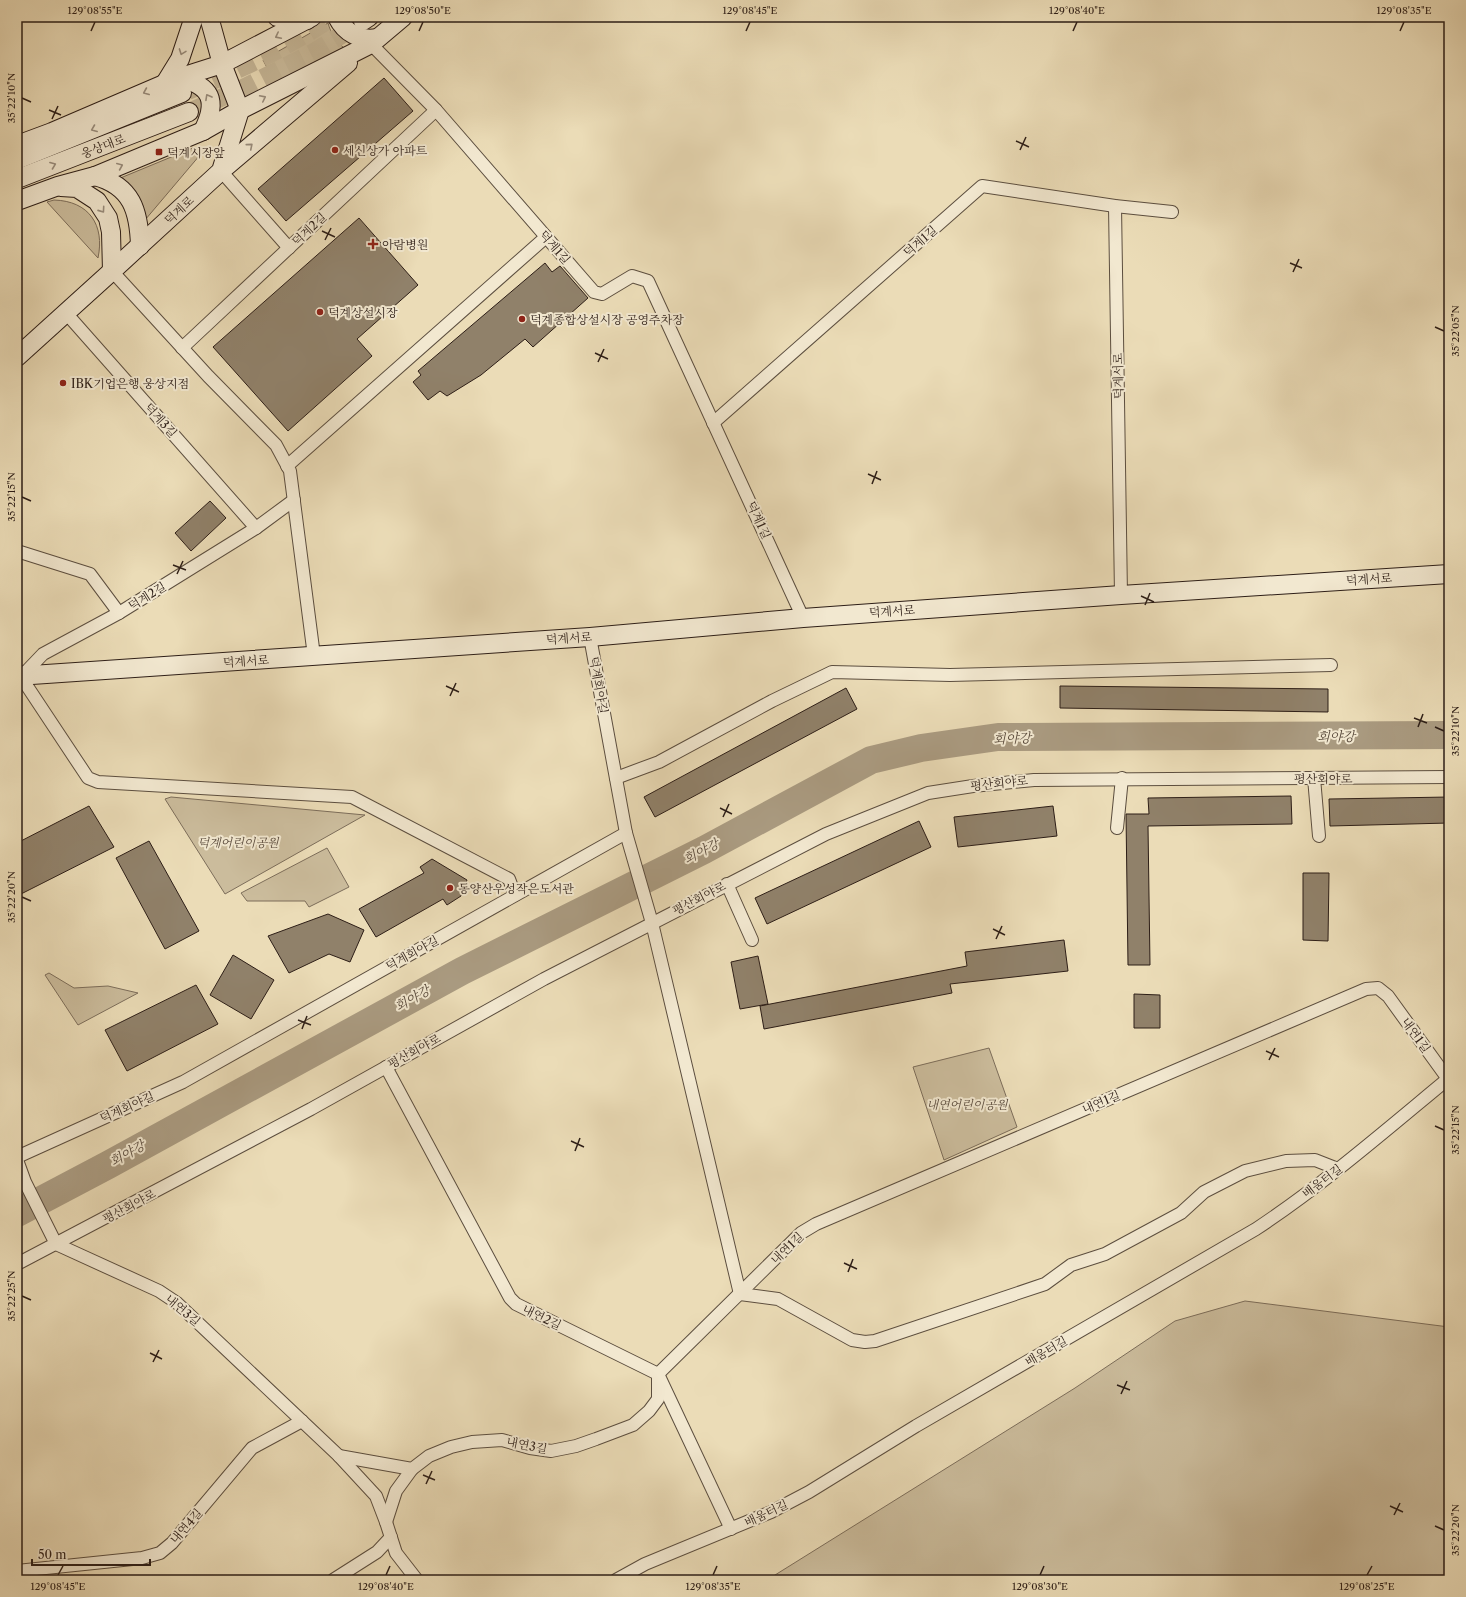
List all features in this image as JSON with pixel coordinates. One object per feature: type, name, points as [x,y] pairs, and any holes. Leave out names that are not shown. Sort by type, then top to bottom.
[{"type":"street","points":[[175,85],[180,59],[194,17]]},
{"type":"street","points":[[209,17],[222,64],[240,110]]},
{"type":"street","points":[[277,17],[310,19]]},
{"type":"street","points":[[337,17],[344,28],[351,34],[374,41]]},
{"type":"street","points":[[289,248],[221,171],[403,17]]},
{"type":"street","points":[[17,145],[175,85],[222,64],[310,19]]},
{"type":"street","points":[[17,201],[58,186],[95,176],[203,131],[240,110],[374,41]]},
{"type":"street","name":"덕계1길","points":[[374,41],[594,292],[602,294],[632,276],[648,281],[803,618]]},
{"type":"street","points":[[175,85],[191,81],[204,89],[209,96],[212,109],[203,131]]},
{"type":"street","name":"웅상대로","points":[[17,160],[175,85]]},
{"type":"street","name":"덕계로","points":[[17,357],[221,171],[240,110]]},
{"type":"street","name":"덕계2길","points":[[182,348],[436,110]]},
{"type":"street","name":"웅상대로","points":[[17,180],[190,112]]},
{"type":"street","points":[[95,176],[107,179],[123,190],[130,199],[135,210],[139,228],[140,246]]},
{"type":"street","points":[[58,186],[77,188],[97,201],[108,218],[111,232],[112,271],[208,376],[276,445],[290,471],[314,656]]},
{"type":"street","name":"덕계1길","points":[[713,423],[982,186],[1115,206],[1172,212]]},
{"type":"street","name":"덕계서로","points":[[1115,206],[1121,595]]},
{"type":"street","points":[[287,466],[546,237]]},
{"type":"street","name":"덕계3길","points":[[66,313],[256,528]]},
{"type":"street","name":"덕계2길","points":[[18,678],[43,654],[119,613],[256,528],[294,500]]},
{"type":"street","points":[[17,551],[90,574],[119,613]]},
{"type":"street","name":"덕계서로","points":[[18,678],[590,637],[803,618],[1121,595],[1449,574]]},
{"type":"street","name":"덕계회야길","points":[[17,1157],[183,1082],[626,833],[590,637]]},
{"type":"street","points":[[616,778],[658,762],[772,701],[832,672],[950,675],[1331,665]]},
{"type":"street","points":[[18,678],[88,778],[98,782],[352,797],[509,879],[516,895]]},
{"type":"street","name":"평산회야로","points":[[17,1264],[310,1109],[544,979],[727,884],[826,834],[928,793],[973,786],[1034,780],[1122,778],[1449,777]]},
{"type":"street","points":[[1117,828],[1122,778]]},
{"type":"street","points":[[1314,778],[1319,836]]},
{"type":"street","points":[[626,833],[652,923],[740,1294],[778,1299],[852,1340],[866,1342],[875,1341],[1045,1284],[1072,1265],[1105,1254],[1181,1213],[1204,1192],[1245,1171],[1286,1161],[1300,1160],[1315,1160],[1338,1169]]},
{"type":"street","points":[[727,884],[752,940]]},
{"type":"street","name":"내연1길","points":[[658,1374],[801,1233],[816,1224],[1366,989],[1378,988],[1388,996],[1448,1078]]},
{"type":"street","name":"내연2길","points":[[386,1067],[510,1298],[516,1304],[658,1374]]},
{"type":"street","name":"배움터길","points":[[616,1580],[645,1564],[771,1512],[809,1492],[923,1422],[1280,1214],[1338,1169],[1448,1078]]},
{"type":"street","points":[[17,1160],[25,1182],[56,1244]]},
{"type":"street","name":"내연3길","points":[[56,1244],[159,1290],[178,1303],[339,1456],[376,1496],[396,1553],[417,1580]]},
{"type":"street","points":[[658,1374],[731,1529]]},
{"type":"street","name":"내연3길","points":[[386,1522],[396,1491],[412,1469],[429,1456],[451,1447],[472,1442],[502,1440],[530,1448],[551,1451],[576,1446],[596,1439],[633,1425],[649,1411],[658,1399],[658,1374]]},
{"type":"street","name":"내연4길","points":[[17,1571],[142,1558],[160,1553],[172,1543],[252,1448],[302,1421]]},
{"type":"street","points":[[339,1456],[412,1469]]},
{"type":"street","points":[[333,1580],[377,1552],[391,1537]]},
{"type":"green space","points":[[328,23],[334,37],[344,48],[276,85],[263,60]]},
{"type":"green space","points":[[193,148],[200,151],[200,155],[145,220],[118,179]]},
{"type":"green space","points":[[54,200],[66,201],[77,205],[92,217],[99,235],[100,246],[98,258],[47,202]]},
{"type":"green space","name":"덕계어린이공원","points":[[171,797],[365,815],[225,894],[165,799]]},
{"type":"green space","points":[[327,848],[349,887],[309,907],[305,901],[247,901],[241,893]]},
{"type":"green space","points":[[49,973],[74,988],[108,986],[138,993],[78,1025],[45,975]]},
{"type":"green space","name":"내연어린이공원","points":[[989,1048],[1017,1127],[944,1160],[913,1067]]},
{"type":"green space","points":[[1245,1301],[1449,1327],[1449,1580],[767,1580],[1075,1388],[1175,1321]]},
{"type":"building","name":"세신상가 아파트","points":[[384,78],[413,111],[286,221],[258,189]]},
{"type":"building","name":"덕계상설시장","points":[[359,218],[418,285],[357,339],[372,356],[288,431],[213,347]]},
{"type":"building","name":"덕계종합상설시장 공영주차장","points":[[545,263],[552,272],[560,266],[588,298],[533,347],[525,339],[481,375],[447,396],[440,391],[428,400],[413,382],[421,375],[418,371]]},
{"type":"building","points":[[210,501],[226,518],[191,551],[175,533]]},
{"type":"building","points":[[1060,686],[1328,689],[1328,712],[1060,708]]},
{"type":"building","points":[[846,688],[857,709],[655,817],[644,797]]},
{"type":"building","points":[[1291,796],[1292,824],[1148,826],[1150,965],[1128,965],[1126,814],[1149,814],[1148,798]]},
{"type":"building","points":[[1449,797],[1449,823],[1330,826],[1329,799]]},
{"type":"building","points":[[89,806],[114,847],[17,896],[17,843]]},
{"type":"building","points":[[1053,806],[1057,836],[958,847],[954,817]]},
{"type":"building","points":[[919,821],[931,847],[767,924],[755,898]]},
{"type":"building","points":[[149,841],[199,931],[165,949],[116,858]]},
{"type":"building","points":[[432,859],[467,880],[461,896],[447,905],[443,899],[376,937],[359,909],[424,873],[420,867]]},
{"type":"building","points":[[1303,873],[1329,873],[1328,941],[1303,940]]},
{"type":"building","points":[[328,914],[364,930],[350,962],[329,954],[289,973],[268,936]]},
{"type":"building","points":[[1064,940],[1068,971],[950,984],[952,993],[764,1029],[760,1006],[967,966],[965,952]]},
{"type":"building","points":[[233,955],[274,980],[251,1019],[210,995]]},
{"type":"building","points":[[758,956],[768,1004],[740,1009],[731,962]]},
{"type":"building","points":[[196,985],[218,1024],[127,1071],[105,1030]]},
{"type":"building","points":[[1134,994],[1160,995],[1160,1028],[1134,1028]]},
{"type":"waterway","name":"회야강","points":[[17,1213],[108,1165],[462,971],[704,850],[871,760],[921,748],[998,737],[1449,735]]},
{"type":"tunnel","points":[[188,91],[262,58],[333,17]]},
{"type":"tunnel","points":[[189,112],[241,89],[314,52],[361,23]]},
{"type":"place","name":"세신상가 아파트","points":[[335,150]]},
{"type":"place","name":"덕계시장앞","points":[[159,152]]},
{"type":"place","name":"아람병원","points":[[373,244]]},
{"type":"place","name":"덕계상설시장","points":[[320,312]]},
{"type":"place","name":"덕계종합상설시장 공영주차장","points":[[522,319]]},
{"type":"place","name":"IBK기업은행 웅상지점","points":[[63,383]]},
{"type":"place","name":"동양산우성작은도서관","points":[[450,888]]}]
